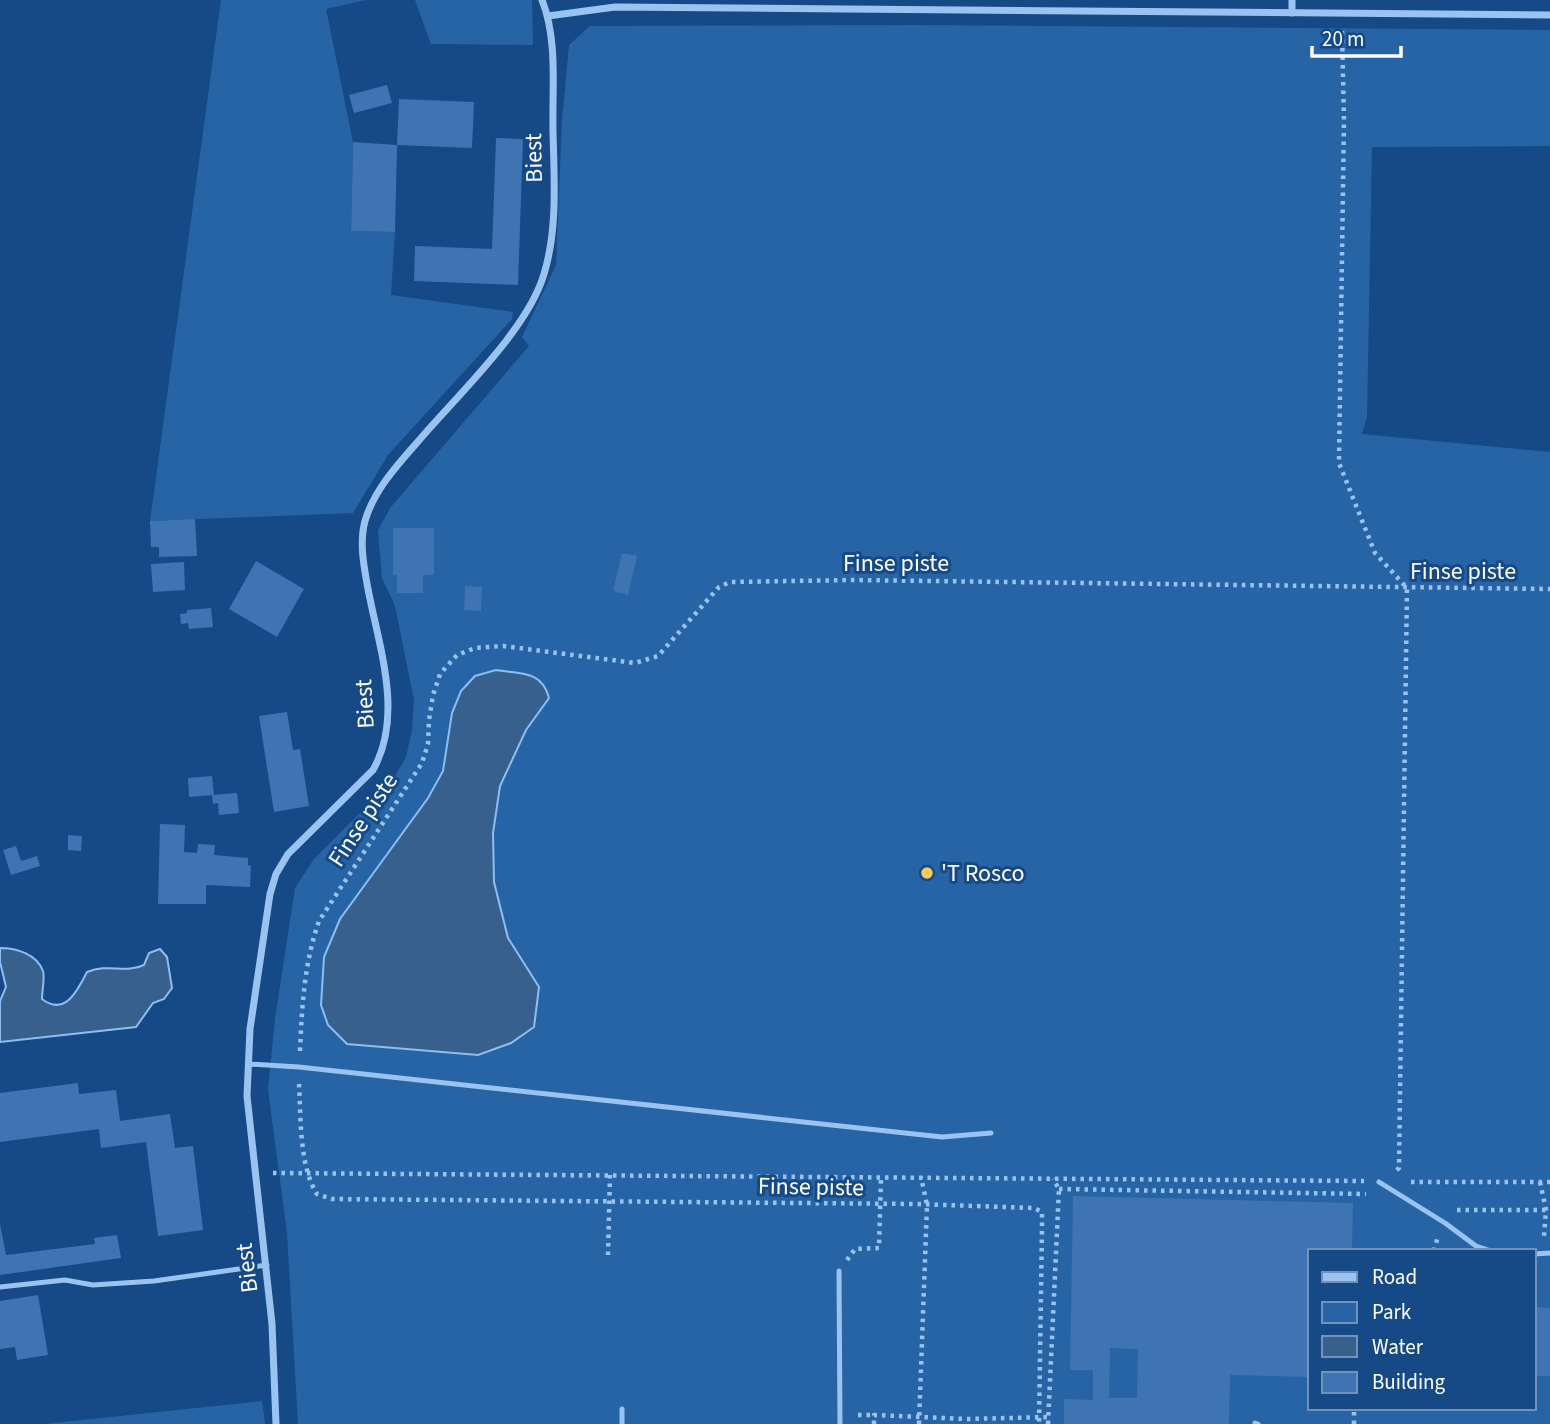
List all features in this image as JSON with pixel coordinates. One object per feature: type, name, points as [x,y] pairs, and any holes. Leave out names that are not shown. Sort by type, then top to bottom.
[{"type":"street","name":"Biest","points":[[276,1424],[272,1324],[248,1119],[247,1065],[270,894],[276,874],[288,854],[373,770],[382,754],[387,736],[386,684],[362,553],[362,538],[369,510],[392,473],[516,329],[545,273],[552,238],[554,199],[552,55],[548,16],[542,0]]},
{"type":"street","points":[[1292,0],[1292,13]]},
{"type":"street","points":[[548,16],[615,7],[1550,15]]},
{"type":"lane","points":[[247,1065],[299,1067],[942,1137],[990,1133]]},
{"type":"lane","points":[[1379,1182],[1446,1223],[1476,1246],[1485,1249]]},
{"type":"lane","points":[[0,1287],[65,1280],[93,1285],[154,1281],[267,1265]]},
{"type":"lane","points":[[839,1271],[840,1424]]},
{"type":"lane","points":[[622,1409],[622,1424]]},
{"type":"path","points":[[1342,13],[1344,120],[1339,463],[1375,553],[1407,588],[1399,1168]]},
{"type":"path","name":"Finse piste","points":[[1039,1421],[1042,1212],[1034,1208],[332,1199],[317,1194],[311,1185],[302,1145],[299,1067],[304,975],[310,947],[319,921],[422,763],[428,744],[429,720],[440,674],[457,655],[475,648],[503,646],[635,663],[658,656],[719,587],[730,582],[853,580],[1550,589]]},
{"type":"path","points":[[254,1173],[1550,1182]]},
{"type":"path","points":[[608,1255],[610,1175]]},
{"type":"path","points":[[839,1271],[855,1250],[879,1248],[881,1177]]},
{"type":"path","points":[[919,1424],[927,1205],[921,1177]]},
{"type":"path","points":[[1048,1424],[1059,1189],[1053,1178]]},
{"type":"path","points":[[1540,1182],[1548,1210],[1547,1253]]},
{"type":"path","points":[[1059,1189],[1362,1195],[1373,1192]]},
{"type":"path","points":[[1450,1216],[1458,1209],[1548,1210]]},
{"type":"path","points":[[874,1424],[874,1415],[1039,1421],[1049,1417]]},
{"type":"green space","points":[[221,0],[366,0],[326,9],[353,142],[351,231],[395,232],[391,295],[513,312],[512,319],[388,455],[353,513],[150,521]]},
{"type":"green space","points":[[415,0],[532,0],[533,45],[431,44]]},
{"type":"green space","name":"'T Rosco","points":[[916,25],[1550,30],[1550,146],[1372,147],[1367,417],[1362,434],[1550,452],[1550,1424],[298,1424],[287,1233],[268,1089],[275,1019],[295,888],[314,859],[393,780],[406,757],[412,730],[414,700],[395,606],[382,578],[378,531],[390,508],[529,346],[522,337],[556,265],[562,120],[569,45],[590,26]]},
{"type":"green space","points":[[262,1401],[265,1424],[44,1424]]},
{"type":"water","points":[[496,670],[535,678],[546,689],[549,698],[526,730],[500,786],[493,833],[494,882],[508,938],[539,987],[534,1027],[511,1043],[478,1055],[347,1044],[328,1025],[321,1005],[324,957],[340,919],[428,798],[443,771],[452,713],[461,691],[475,676]]},
{"type":"water","points":[[0,948],[19,951],[36,960],[44,974],[42,999],[50,1004],[57,1005],[70,999],[87,972],[103,968],[137,968],[144,965],[149,953],[160,949],[167,957],[172,988],[164,999],[153,1003],[136,1027],[0,1042],[0,1001],[6,987],[0,962]]},
{"type":"building","points":[[387,85],[392,103],[354,113],[349,95]]},
{"type":"building","points":[[399,99],[474,102],[472,148],[397,145]]},
{"type":"building","points":[[496,138],[523,139],[518,285],[414,281],[415,246],[492,249]]},
{"type":"building","points":[[353,142],[397,145],[395,232],[351,231]]},
{"type":"building","points":[[195,519],[197,556],[159,557],[159,547],[151,547],[150,521]]},
{"type":"building","points":[[393,528],[434,528],[434,575],[423,575],[423,593],[397,593],[397,575],[393,575]]},
{"type":"building","points":[[622,553],[637,556],[628,595],[613,591]]},
{"type":"building","points":[[256,561],[304,589],[277,637],[229,609]]},
{"type":"building","points":[[184,562],[185,590],[153,592],[151,564]]},
{"type":"building","points":[[465,586],[482,587],[481,611],[464,610]]},
{"type":"building","points":[[211,608],[213,627],[189,629],[188,623],[181,624],[180,614],[187,613],[187,610]]},
{"type":"building","points":[[287,712],[293,750],[300,749],[309,806],[274,812],[259,716]]},
{"type":"building","points":[[212,776],[214,795],[189,797],[188,778]]},
{"type":"building","points":[[237,793],[239,813],[219,815],[218,803],[213,804],[212,795]]},
{"type":"building","points":[[160,824],[185,825],[184,852],[197,853],[198,844],[215,845],[214,855],[248,858],[248,865],[251,866],[250,887],[206,885],[206,904],[158,904]]},
{"type":"building","points":[[68,835],[82,836],[81,851],[68,850]]},
{"type":"building","points":[[16,846],[21,861],[37,856],[40,866],[11,875],[3,850]]},
{"type":"building","points":[[78,1083],[79,1094],[116,1090],[120,1121],[170,1114],[175,1148],[193,1146],[203,1230],[158,1236],[146,1142],[101,1148],[99,1129],[0,1142],[0,1093]]},
{"type":"building","points":[[1073,1196],[1353,1203],[1352,1249],[1308,1249],[1308,1377],[1230,1375],[1229,1424],[1064,1424],[1064,1399],[1093,1400],[1093,1370],[1070,1370]],"holes":[[[1110,1348],[1138,1349],[1137,1398],[1109,1398]]]},
{"type":"building","points":[[0,1224],[6,1255],[95,1244],[94,1238],[117,1235],[121,1258],[0,1275]]},
{"type":"building","points":[[38,1295],[48,1355],[17,1360],[15,1347],[0,1349],[0,1301]]},
{"type":"building","points":[[1536,1307],[1550,1308],[1550,1376],[1536,1376]]},
{"type":"place","name":"'T Rosco","points":[[927,873]]}]
